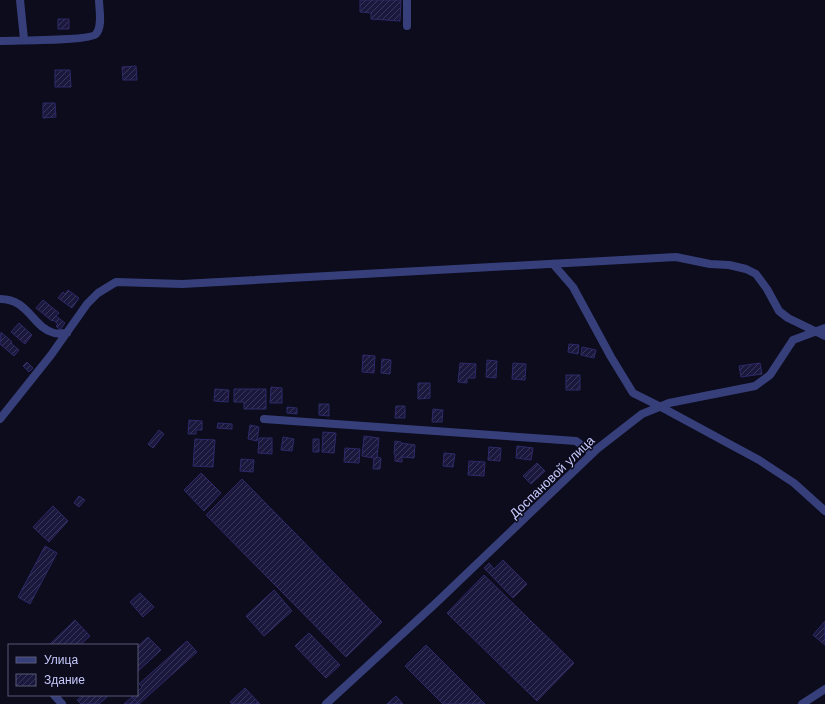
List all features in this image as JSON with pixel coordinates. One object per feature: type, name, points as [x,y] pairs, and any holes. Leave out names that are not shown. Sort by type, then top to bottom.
[{"type":"street","points":[[20,0],[24,39]]},
{"type":"street","points":[[0,41],[24,39],[73,39],[93,36],[97,33],[100,27],[99,0]]},
{"type":"street","points":[[407,0],[407,26]]},
{"type":"street","points":[[0,419],[51,355],[87,304],[98,293],[116,282],[182,284],[676,257],[710,264],[721,263],[756,274],[779,311],[788,318],[825,336]]},
{"type":"street","points":[[553,264],[573,287],[611,357],[633,393],[759,460],[794,483],[825,511]]},
{"type":"street","points":[[0,299],[9,299],[21,305],[44,328],[56,333],[67,332]]},
{"type":"street","name":"Доспановой улица","points":[[326,704],[436,603],[592,453],[642,414],[669,403],[755,386],[770,375],[793,340],[825,328]]},
{"type":"street","points":[[264,419],[576,441],[592,453]]},
{"type":"street","points":[[802,704],[825,689]]},
{"type":"street","points":[[55,696],[62,704]]},
{"type":"building","points":[[360,0],[401,0],[400,21],[371,19],[371,13],[360,12]]},
{"type":"building","points":[[58,19],[69,19],[69,29],[58,29]]},
{"type":"building","points":[[136,66],[137,80],[123,80],[122,67]]},
{"type":"building","points":[[55,70],[70,70],[71,87],[55,87]]},
{"type":"building","points":[[43,103],[55,103],[56,117],[43,118]]},
{"type":"building","points":[[68,290],[79,298],[72,308],[58,298],[63,292],[65,294]]},
{"type":"building","points":[[43,300],[59,313],[56,316],[65,323],[60,330],[56,326],[58,324],[36,308]]},
{"type":"building","points":[[19,323],[32,335],[25,344],[11,332]]},
{"type":"building","points":[[1,332],[19,350],[14,356],[0,344]]},
{"type":"building","points":[[569,344],[579,345],[578,354],[568,352]]},
{"type":"building","points":[[582,347],[596,350],[594,358],[581,355]]},
{"type":"building","points":[[363,355],[375,356],[374,373],[362,372]]},
{"type":"building","points":[[382,359],[391,360],[390,374],[381,373]]},
{"type":"building","points":[[487,360],[497,361],[496,378],[486,377]]},
{"type":"building","points":[[27,362],[33,368],[29,372],[23,366]]},
{"type":"building","points":[[460,363],[476,364],[475,378],[467,378],[467,383],[458,382]]},
{"type":"building","points":[[513,363],[526,364],[525,380],[512,379]]},
{"type":"building","points":[[760,363],[762,374],[741,377],[739,366]]},
{"type":"building","points":[[566,375],[580,375],[580,390],[566,390]]},
{"type":"building","points":[[418,383],[430,383],[430,398],[418,399]]},
{"type":"building","points":[[271,387],[282,388],[282,403],[270,403]]},
{"type":"building","points":[[215,389],[229,390],[228,402],[214,401]]},
{"type":"building","points":[[234,389],[266,389],[266,409],[244,409],[244,402],[234,402]]},
{"type":"building","points":[[319,404],[329,404],[329,416],[319,415]]},
{"type":"building","points":[[396,406],[405,406],[405,418],[395,418]]},
{"type":"building","points":[[287,407],[297,408],[297,414],[287,413]]},
{"type":"building","points":[[433,409],[443,410],[442,422],[432,422]]},
{"type":"building","points":[[189,420],[202,421],[202,430],[196,430],[196,434],[188,434]]},
{"type":"building","points":[[218,423],[232,424],[232,429],[217,428]]},
{"type":"building","points":[[250,425],[259,427],[257,441],[248,439]]},
{"type":"building","points":[[159,430],[164,434],[153,448],[148,444]]},
{"type":"building","points":[[323,432],[336,433],[334,453],[322,452]]},
{"type":"building","points":[[364,436],[379,438],[377,457],[381,458],[380,469],[373,469],[374,458],[362,456]]},
{"type":"building","points":[[283,437],[294,439],[292,451],[281,450]]},
{"type":"building","points":[[259,438],[272,438],[272,454],[258,453]]},
{"type":"building","points":[[195,439],[215,440],[213,467],[193,466]]},
{"type":"building","points":[[313,439],[319,439],[319,452],[313,452]]},
{"type":"building","points":[[395,441],[415,445],[414,458],[402,457],[402,462],[395,461]]},
{"type":"building","points":[[517,446],[533,448],[531,460],[516,458]]},
{"type":"building","points":[[489,447],[501,448],[500,461],[488,460]]},
{"type":"building","points":[[345,448],[360,449],[359,463],[344,462]]},
{"type":"building","points":[[444,453],[455,454],[453,467],[443,466]]},
{"type":"building","points":[[241,459],[254,460],[253,472],[240,471]]},
{"type":"building","points":[[469,461],[485,462],[484,476],[468,475]]},
{"type":"building","points":[[537,463],[545,471],[531,484],[523,476]]},
{"type":"building","points":[[201,473],[221,493],[204,511],[184,490]]},
{"type":"building","points":[[242,479],[382,622],[346,657],[206,515]]},
{"type":"building","points":[[79,496],[85,500],[79,507],[74,503]]},
{"type":"building","points":[[53,506],[68,521],[49,542],[33,527]]},
{"type":"building","points":[[45,546],[57,553],[30,604],[18,597]]},
{"type":"building","points":[[503,560],[527,584],[513,598],[484,568],[489,563],[494,569]]},
{"type":"building","points":[[484,575],[574,663],[537,701],[447,613]]},
{"type":"building","points":[[274,590],[292,611],[264,636],[246,616]]},
{"type":"building","points":[[140,593],[154,607],[143,617],[130,602]]},
{"type":"building","points":[[75,620],[90,636],[81,644],[50,644]]},
{"type":"building","points":[[825,621],[825,645],[813,635]]},
{"type":"building","points":[[309,633],[340,665],[326,678],[295,646]]},
{"type":"building","points":[[148,637],[161,650],[138,671],[138,646]]},
{"type":"building","points":[[187,641],[197,652],[139,704],[132,697],[138,696],[138,691],[142,687],[139,684]]},
{"type":"building","points":[[426,645],[485,704],[443,704],[405,666]]},
{"type":"building","points":[[245,688],[260,704],[232,704],[230,702]]},
{"type":"building","points":[[82,696],[107,697],[99,704],[81,704],[77,700]]},
{"type":"building","points":[[396,696],[403,704],[387,704]]},
{"type":"building","points":[[132,697],[139,704],[124,704]]}]
